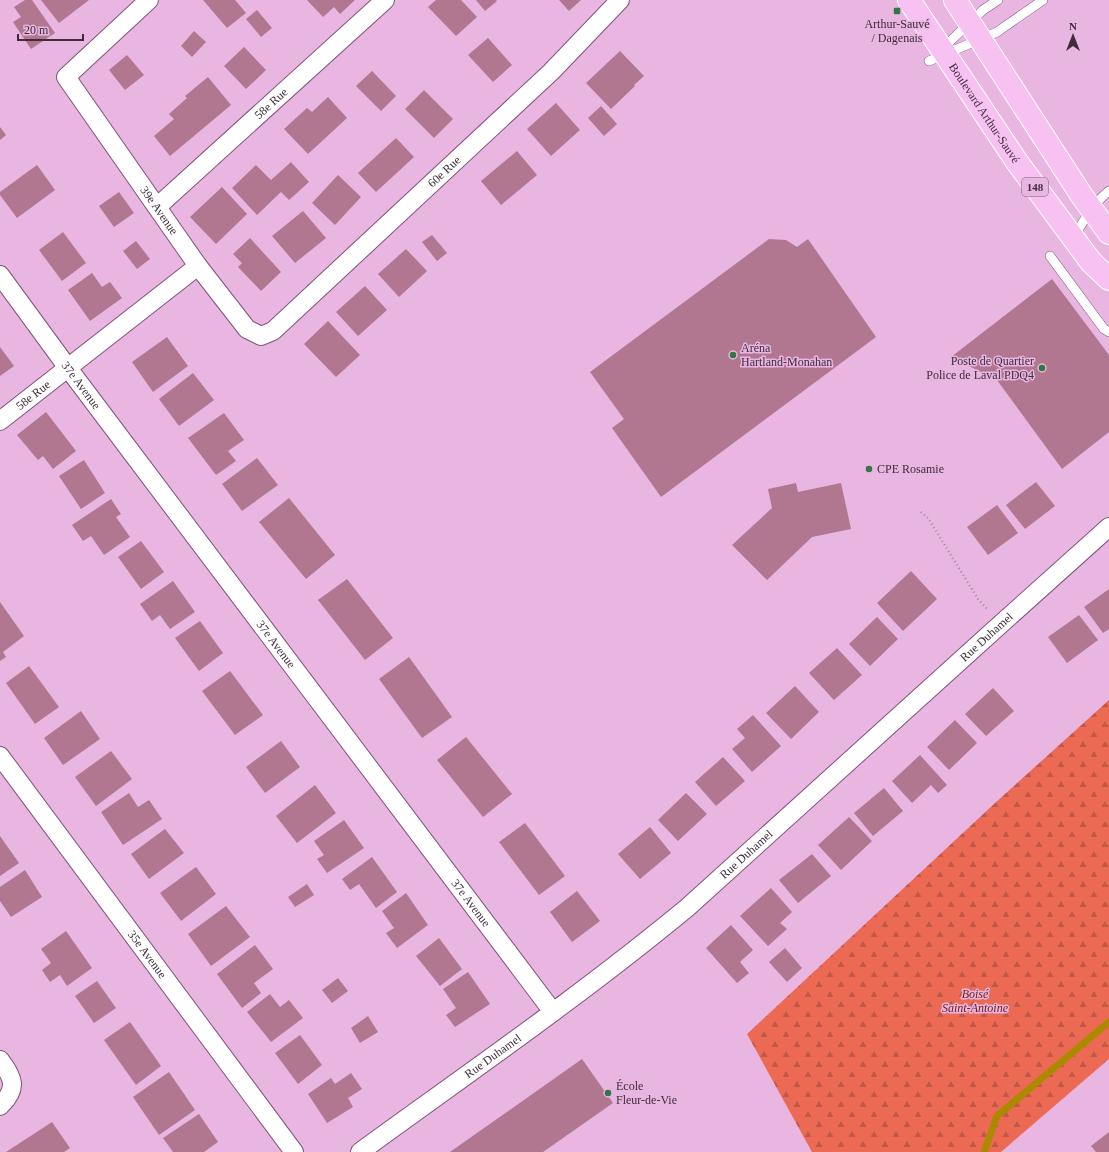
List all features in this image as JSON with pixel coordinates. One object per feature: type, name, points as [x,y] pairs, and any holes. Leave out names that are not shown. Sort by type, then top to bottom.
[{"type":"main road","name":"Boulevard Arthur-Sauvé","points":[[909,0],[1017,162],[1091,262],[1109,279]]},
{"type":"main road","points":[[955,0],[1091,209],[1109,232]]},
{"type":"street","name":"39e Avenue","points":[[149,0],[66,77],[198,266],[247,330],[261,336]]},
{"type":"street","name":"58e Rue","points":[[157,207],[385,0]]},
{"type":"street","name":"60e Rue","points":[[261,336],[273,331],[534,88],[620,0]]},
{"type":"street","name":"58e Rue","points":[[0,422],[198,266]]},
{"type":"street","name":"37e Avenue","points":[[0,275],[68,368],[553,1012]]},
{"type":"street","name":"Rue Duhamel","points":[[360,1152],[553,1012],[688,907],[1109,527]]},
{"type":"street","name":"35e Avenue","points":[[0,756],[294,1152]]},
{"type":"street","points":[[0,1060],[8,1069],[12,1080],[12,1090],[6,1101],[0,1106]]},
{"type":"lane","points":[[944,52],[975,31],[982,10],[998,0]]},
{"type":"lane","points":[[944,52],[975,31],[997,32],[1043,0]]},
{"type":"lane","points":[[1073,238],[1091,209],[1109,191]]},
{"type":"lane","points":[[1050,256],[1104,329],[1109,332]]},
{"type":"path","points":[[921,512],[928,518],[978,599],[990,614]]},
{"type":"green space","name":"Boisé Saint-Antoine","points":[[1109,700],[1109,1059],[1001,1152],[812,1152],[747,1034],[994,804]]},
{"type":"building","points":[[25,0],[32,0],[55,33],[31,49],[13,22],[21,17],[14,7]]},
{"type":"building","points":[[41,0],[89,0],[59,23]]},
{"type":"building","points":[[203,0],[235,0],[246,13],[227,28]]},
{"type":"building","points":[[307,0],[355,0],[340,14],[334,7],[323,17]]},
{"type":"building","points":[[436,0],[461,0],[477,17],[456,36],[428,7]]},
{"type":"building","points":[[476,0],[496,0],[497,1],[485,11]]},
{"type":"building","points":[[559,0],[581,0],[569,11]]},
{"type":"building","points":[[257,10],[272,28],[261,37],[246,19]]},
{"type":"building","points":[[194,31],[206,42],[192,57],[181,46]]},
{"type":"building","points":[[488,38],[512,65],[493,82],[468,55]]},
{"type":"building","points":[[244,47],[266,70],[246,89],[224,66]]},
{"type":"building","points":[[620,51],[644,76],[611,109],[586,83]]},
{"type":"building","points":[[127,55],[144,75],[125,90],[109,70]]},
{"type":"building","points":[[372,71],[396,96],[381,111],[356,86]]},
{"type":"building","points":[[208,77],[231,105],[170,156],[154,136],[174,119],[169,114],[187,98],[185,96]]},
{"type":"building","points":[[424,90],[453,119],[434,138],[405,109]]},
{"type":"building","points":[[328,97],[347,118],[308,154],[284,129],[307,108],[312,112]]},
{"type":"building","points":[[556,103],[580,130],[551,156],[527,129]]},
{"type":"building","points":[[601,106],[617,124],[604,136],[588,118]]},
{"type":"building","points":[[0,127],[6,135],[0,140]]},
{"type":"building","points":[[396,138],[414,157],[376,192],[358,173]]},
{"type":"building","points":[[517,151],[537,175],[501,205],[481,181]]},
{"type":"building","points":[[291,162],[309,182],[289,200],[281,192],[257,215],[232,188],[256,165],[271,180]]},
{"type":"building","points":[[37,165],[55,190],[17,218],[0,195],[0,192]]},
{"type":"building","points":[[338,175],[361,197],[335,225],[312,203]]},
{"type":"building","points":[[222,187],[247,214],[216,244],[190,217]]},
{"type":"building","points":[[119,192],[134,213],[114,227],[99,206]]},
{"type":"building","points":[[303,211],[326,238],[295,263],[272,236]]},
{"type":"building","points":[[63,232],[86,263],[62,281],[39,250]]},
{"type":"building","points":[[432,235],[447,253],[437,261],[422,242]]},
{"type":"building","points":[[250,238],[281,272],[261,291],[238,267],[242,263],[233,254]]},
{"type":"building","name":"Aréna Hartland-Monahan","points":[[769,239],[786,240],[797,247],[808,239],[876,337],[661,497],[612,428],[624,419],[590,372]]},
{"type":"building","points":[[136,241],[150,259],[137,269],[123,251]]},
{"type":"building","points":[[406,249],[427,271],[399,297],[378,274]]},
{"type":"building","points":[[92,273],[102,287],[110,282],[122,298],[90,321],[68,290]]},
{"type":"building","name":"Poste de Quartier Police de Laval PDQ4","points":[[1052,279],[1109,355],[1109,432],[1062,469],[997,380],[951,357]]},
{"type":"building","points":[[365,286],[387,310],[358,336],[336,312]]},
{"type":"building","points":[[328,321],[360,355],[336,377],[304,344]]},
{"type":"building","points":[[167,337],[188,366],[153,392],[132,362]]},
{"type":"building","points":[[0,347],[14,366],[0,376]]},
{"type":"building","points":[[193,373],[214,400],[179,426],[159,399]]},
{"type":"building","points":[[46,412],[76,451],[53,469],[43,456],[38,460],[17,435]]},
{"type":"building","points":[[224,413],[244,440],[228,451],[236,461],[216,475],[188,438]]},
{"type":"building","points":[[257,458],[278,485],[242,511],[222,484]]},
{"type":"building","points":[[84,460],[105,493],[81,509],[59,476]]},
{"type":"building","points":[[1036,482],[1055,506],[1025,529],[1006,505]]},
{"type":"building","points":[[796,483],[798,492],[841,483],[851,529],[812,537],[767,580],[732,545],[772,508],[768,489]]},
{"type":"building","points":[[289,498],[335,555],[306,579],[259,522]]},
{"type":"building","points":[[111,499],[121,514],[116,517],[130,537],[104,555],[91,536],[83,541],[72,525]]},
{"type":"building","points":[[997,505],[1018,533],[988,555],[967,527]]},
{"type":"building","points":[[141,541],[164,572],[141,589],[118,557]]},
{"type":"building","points":[[911,571],[937,599],[903,631],[877,603]]},
{"type":"building","points":[[347,579],[393,638],[365,660],[318,600]]},
{"type":"building","points":[[173,581],[195,612],[170,629],[160,615],[152,621],[140,604]]},
{"type":"building","points":[[1109,589],[1109,629],[1103,633],[1084,607]]},
{"type":"building","points":[[0,602],[24,636],[3,652],[6,657],[0,661]]},
{"type":"building","points":[[1079,615],[1098,640],[1067,663],[1048,637]]},
{"type":"building","points":[[877,617],[898,639],[870,666],[849,644]]},
{"type":"building","points":[[200,621],[223,653],[199,671],[175,638]]},
{"type":"building","points":[[837,648],[862,675],[834,700],[809,673]]},
{"type":"building","points":[[409,657],[452,717],[422,738],[379,679]]},
{"type":"building","points":[[29,666],[59,707],[35,724],[6,683]]},
{"type":"building","points":[[230,671],[263,715],[235,735],[202,691]]},
{"type":"building","points":[[795,686],[819,712],[791,739],[766,713]]},
{"type":"building","points":[[993,688],[1014,711],[986,736],[965,714]]},
{"type":"building","points":[[81,711],[100,739],[63,765],[44,738]]},
{"type":"building","points":[[753,715],[781,746],[752,772],[732,749],[745,738],[737,729]]},
{"type":"building","points":[[955,720],[977,743],[949,770],[927,747]]},
{"type":"building","points":[[466,737],[512,794],[483,817],[437,760]]},
{"type":"building","points":[[281,741],[300,767],[265,793],[246,767]]},
{"type":"building","points":[[111,751],[132,779],[96,806],[75,777]]},
{"type":"building","points":[[920,755],[947,785],[938,793],[931,785],[912,803],[892,781]]},
{"type":"building","points":[[723,757],[745,781],[716,806],[695,782]]},
{"type":"building","points":[[315,785],[336,813],[297,843],[276,816]]},
{"type":"building","points":[[884,788],[903,811],[873,836],[854,813]]},
{"type":"building","points":[[129,793],[138,807],[149,800],[162,819],[123,845],[101,812]]},
{"type":"building","points":[[686,793],[707,814],[678,841],[658,820]]},
{"type":"building","points":[[849,817],[872,841],[841,870],[818,845]]},
{"type":"building","points":[[344,820],[364,848],[327,873],[317,859],[324,855],[314,841]]},
{"type":"building","points":[[525,823],[565,876],[539,895],[499,842]]},
{"type":"building","points":[[650,827],[671,853],[640,879],[618,854]]},
{"type":"building","points":[[165,829],[184,853],[149,879],[131,854]]},
{"type":"building","points":[[0,836],[19,863],[0,876]]},
{"type":"building","points":[[812,854],[831,876],[798,903],[779,880]]},
{"type":"building","points":[[372,857],[397,892],[376,908],[359,884],[350,890],[342,879]]},
{"type":"building","points":[[196,867],[216,894],[181,921],[160,893]]},
{"type":"building","points":[[25,870],[42,897],[11,917],[0,901],[0,887]]},
{"type":"building","points":[[307,884],[314,895],[295,907],[288,897]]},
{"type":"building","points":[[771,888],[792,912],[780,923],[787,929],[768,946],[740,916]]},
{"type":"building","points":[[577,891],[600,921],[572,942],[550,912]]},
{"type":"building","points":[[406,893],[428,925],[397,948],[386,933],[394,928],[382,911]]},
{"type":"building","points":[[226,906],[250,937],[211,966],[188,934]]},
{"type":"building","points":[[731,925],[753,950],[740,962],[749,973],[737,983],[706,948]]},
{"type":"building","points":[[66,931],[92,968],[67,986],[60,975],[50,982],[42,970],[51,963],[41,949]]},
{"type":"building","points":[[439,938],[462,969],[440,986],[416,956]]},
{"type":"building","points":[[255,945],[273,969],[254,983],[261,993],[242,1008],[217,974]]},
{"type":"building","points":[[785,948],[802,968],[787,982],[769,962]]},
{"type":"building","points":[[468,972],[490,1004],[455,1027],[446,1015],[456,1008],[443,989]]},
{"type":"building","points":[[338,978],[348,991],[332,1003],[322,990]]},
{"type":"building","points":[[97,981],[116,1008],[94,1023],[75,996]]},
{"type":"building","points":[[270,994],[280,1007],[289,1000],[303,1018],[271,1042],[247,1012]]},
{"type":"building","points":[[368,1016],[378,1032],[360,1043],[351,1028]]},
{"type":"building","points":[[130,1022],[161,1066],[136,1085],[104,1040]]},
{"type":"building","points":[[300,1035],[322,1065],[298,1084],[275,1053]]},
{"type":"building","points":[[582,1059],[613,1103],[543,1152],[450,1152]]},
{"type":"building","points":[[169,1072],[195,1110],[159,1135],[133,1097]]},
{"type":"building","points":[[351,1073],[362,1089],[348,1098],[353,1107],[327,1123],[308,1094],[331,1078],[335,1084]]},
{"type":"building","points":[[199,1114],[218,1142],[204,1152],[173,1152],[163,1138]]},
{"type":"building","points":[[52,1122],[70,1148],[64,1152],[6,1152]]},
{"type":"building","points":[[1109,1132],[1109,1152],[1096,1152],[1091,1146]]},
{"type":"waterway","points":[[984,1152],[997,1116],[1109,1022]]},
{"type":"place","name":"Arthur-Sauvé / Dagenais","points":[[897,11]]},
{"type":"place","name":"Aréna Hartland-Monahan","points":[[733,355]]},
{"type":"place","name":"Poste de Quartier Police de Laval PDQ4","points":[[1042,368]]},
{"type":"place","name":"CPE Rosamie","points":[[869,469]]},
{"type":"place","name":"École Fleur-de-Vie","points":[[608,1093]]}]
